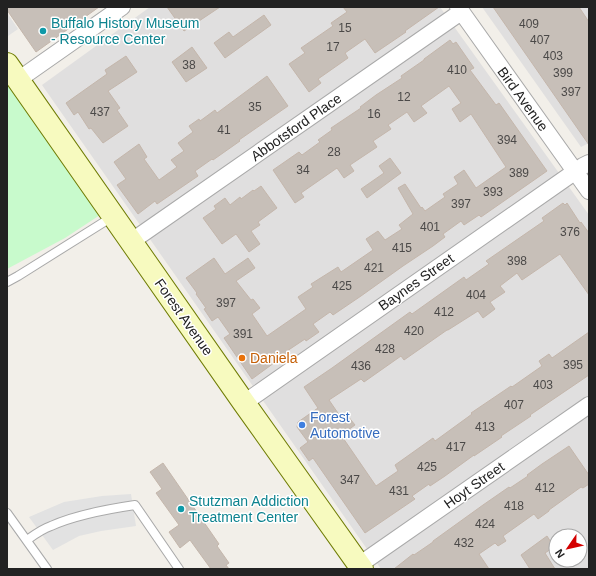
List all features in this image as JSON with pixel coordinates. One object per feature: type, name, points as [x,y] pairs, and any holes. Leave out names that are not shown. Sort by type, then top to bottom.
[{"type":"street","points":[[13,72],[122,7]]},
{"type":"street","name":"Bird Avenue","points":[[459,9],[589,191]]},
{"type":"street","name":"Abbotsford Place","points":[[132,242],[459,9]]},
{"type":"street","name":"Forest Avenue","points":[[13,72],[244,403],[361,567]]},
{"type":"street","name":"Baynes Street","points":[[244,403],[589,163]]},
{"type":"street","name":"Hoyt Street","points":[[361,567],[589,405]]},
{"type":"lane","points":[[7,282],[113,216]]},
{"type":"lane","points":[[27,540],[50,526],[74,517],[135,505],[179,569]]},
{"type":"lane","points":[[7,513],[47,569]]},
{"type":"shaded area","points":[[150,7],[440,7],[589,215],[589,569],[381,569],[42,85]]},
{"type":"shaded area","points":[[482,7],[589,7],[589,143],[581,147]]},
{"type":"shaded area","points":[[7,13],[18,29],[8,36],[7,35]]},
{"type":"shaded area","points":[[131,494],[136,526],[79,536],[53,550],[29,517],[64,502],[102,496]]},
{"type":"green space","points":[[7,82],[100,215],[65,238],[7,269]]},
{"type":"building","name":"Buffalo History Museum - Resource Center","points":[[7,7],[99,7],[36,52],[7,10]]},
{"type":"building","points":[[167,7],[220,7],[184,31]]},
{"type":"building","points":[[343,7],[439,7],[375,53],[365,39],[345,53],[348,58],[318,79],[321,83],[309,92],[289,64],[305,53],[301,48],[333,26],[331,23],[347,12]]},
{"type":"building","points":[[493,7],[579,7],[589,22],[589,145]]},
{"type":"building","points":[[264,15],[271,25],[225,58],[214,43],[229,32],[233,37]]},
{"type":"building","points":[[450,40],[453,44],[456,42],[474,68],[470,70],[496,105],[499,103],[547,171],[481,217],[479,215],[464,225],[461,221],[443,234],[445,237],[433,246],[333,315],[330,312],[313,324],[319,332],[287,351],[289,352],[252,379],[224,338],[230,334],[218,317],[212,321],[204,309],[206,308],[196,294],[197,293],[186,278],[214,258],[225,274],[248,258],[255,268],[236,281],[251,300],[253,299],[260,308],[252,314],[267,336],[306,309],[298,297],[313,287],[311,284],[338,267],[341,272],[373,250],[366,239],[378,231],[385,240],[402,229],[399,225],[413,214],[398,188],[405,184],[421,208],[422,207],[425,211],[445,197],[443,194],[458,184],[454,177],[464,170],[476,188],[506,167],[471,114],[460,122],[452,109],[461,103],[449,86],[421,106],[427,113],[414,122],[407,112],[388,125],[391,129],[373,141],[377,147],[350,165],[354,171],[344,178],[337,168],[301,193],[304,197],[295,203],[273,170],[299,152],[302,155],[320,142],[318,140],[332,130],[331,128],[402,78],[401,76]]},
{"type":"building","points":[[192,47],[207,68],[186,82],[172,62]]},
{"type":"building","points":[[126,56],[137,72],[108,91],[120,108],[117,110],[128,126],[103,143],[91,128],[89,129],[78,112],[74,115],[66,103],[107,74],[105,70]]},
{"type":"building","points":[[267,76],[288,106],[213,160],[212,159],[195,171],[198,176],[157,204],[155,201],[138,214],[117,185],[126,179],[114,162],[139,144],[147,157],[144,159],[159,180],[177,167],[171,160],[184,151],[178,143],[193,132],[189,126],[199,119],[200,121],[215,110],[217,113]]},
{"type":"building","points":[[390,158],[401,173],[367,198],[361,189],[384,173],[379,166]]},
{"type":"building","points":[[261,186],[277,208],[258,222],[260,225],[251,231],[260,244],[249,252],[236,234],[222,244],[203,218],[216,209],[214,206],[225,198],[230,205],[240,197],[241,199]]},
{"type":"building","points":[[563,203],[565,205],[567,203],[580,223],[581,222],[589,233],[589,295],[560,254],[522,280],[517,273],[500,286],[505,292],[490,302],[495,309],[483,318],[478,311],[447,330],[404,360],[401,356],[364,382],[361,379],[329,400],[342,419],[347,415],[355,425],[341,435],[376,486],[398,471],[395,465],[433,438],[435,441],[472,414],[471,413],[542,366],[539,361],[549,354],[552,358],[589,332],[589,375],[445,476],[430,486],[429,484],[412,496],[415,499],[365,533],[313,458],[309,461],[300,448],[308,442],[297,427],[298,422],[318,408],[304,387],[410,312],[412,314],[464,277],[466,280],[489,264],[486,261],[544,221],[542,218]]},
{"type":"building","points":[[569,446],[589,475],[589,484],[583,488],[581,487],[538,519],[534,514],[503,536],[506,541],[498,546],[495,543],[479,554],[489,569],[394,569],[413,554],[414,555],[433,542],[483,505],[528,476],[527,475],[542,464]]},
{"type":"building","name":"Stutzman Addiction Treatment Center","points":[[163,463],[219,544],[217,546],[229,563],[226,565],[229,569],[211,569],[190,540],[180,548],[169,532],[179,525],[156,493],[162,489],[150,472]]},
{"type":"building","points":[[547,536],[548,551],[545,553],[548,558],[548,568],[555,569],[530,569],[521,555]]},
{"type":"place","name":"Buffalo History Museum - Resource Center","points":[[43,31]]},
{"type":"place","name":"Daniela","points":[[242,358]]},
{"type":"place","name":"Forest Automotive","points":[[302,425]]},
{"type":"place","name":"Stutzman Addiction Treatment Center","points":[[181,509]]}]
